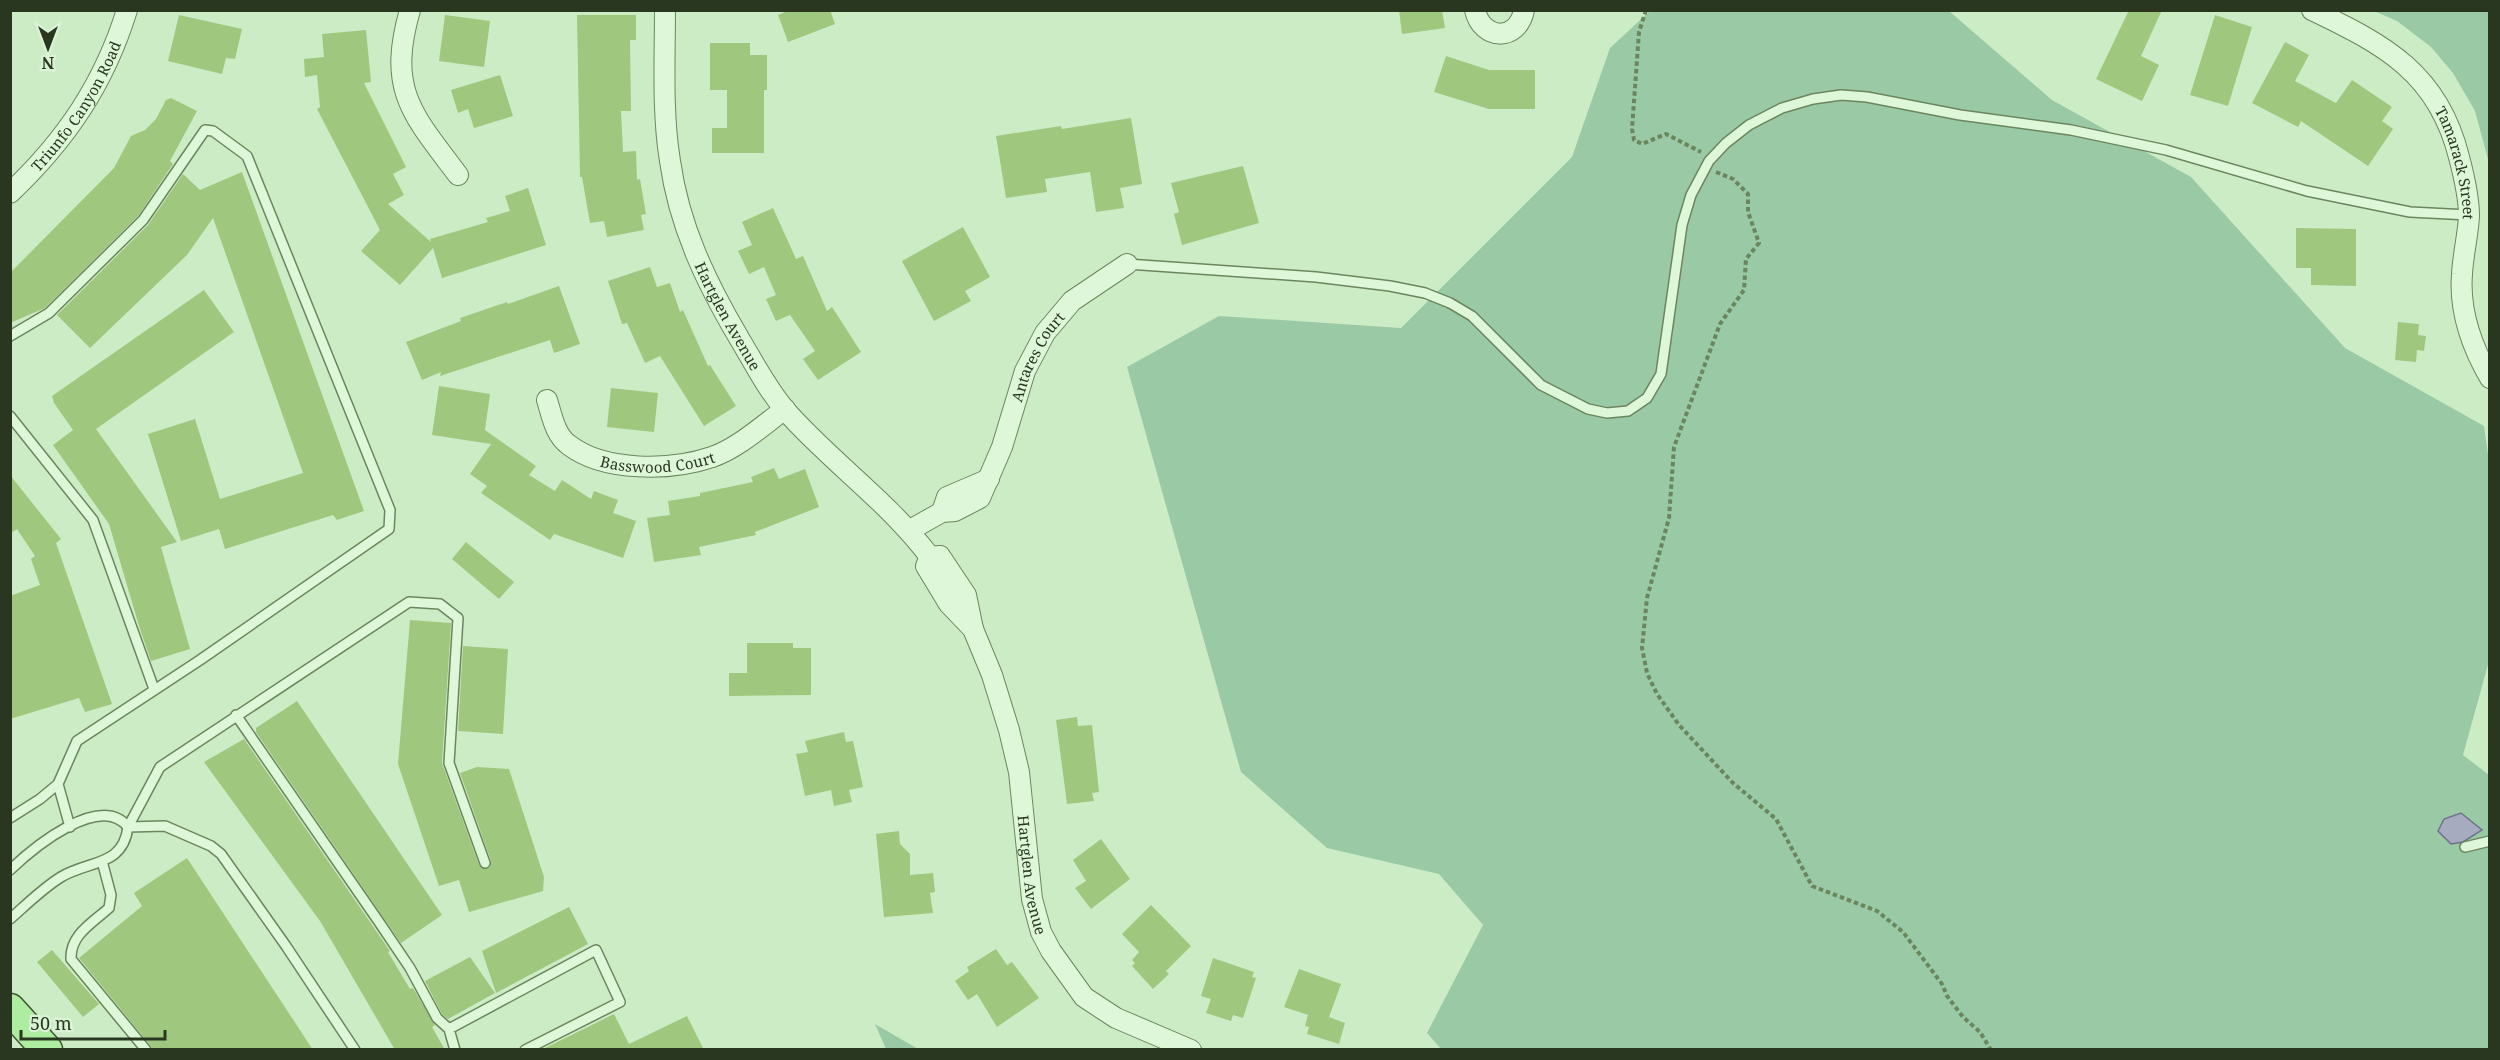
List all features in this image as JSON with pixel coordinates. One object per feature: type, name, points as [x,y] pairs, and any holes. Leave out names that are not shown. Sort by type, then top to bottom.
[{"type":"main road","points":[[10,1009],[47,1050]]},
{"type":"street","name":"Triunfo Canyon Road","points":[[10,193],[38,167],[86,105],[119,36],[127,10]]},
{"type":"street","points":[[410,10],[400,60],[402,84],[418,122],[458,175]]},
{"type":"street","name":"Hartglen Avenue","points":[[665,10],[669,159],[681,210],[697,260],[717,301],[765,383],[785,410],[822,449],[910,530],[930,557],[926,566],[949,604],[973,629],[992,675],[1019,772],[1032,899],[1041,932],[1051,951],[1084,997],[1163,1044],[1191,1050]]},
{"type":"street","points":[[1475,10],[1481,25],[1487,30],[1502,34],[1516,27],[1521,21],[1524,10]]},
{"type":"street","name":"Tamarack Street","points":[[2312,10],[2365,35],[2390,53],[2430,90],[2449,123],[2464,176],[2469,215],[2461,276],[2463,302],[2472,345],[2490,378]]},
{"type":"street","name":"Antares Court","points":[[910,530],[942,512],[947,497],[989,479],[1002,447],[1025,371],[1046,333],[1072,301],[1127,264]]},
{"type":"street","name":"Basswood Court","points":[[547,400],[557,431],[568,445],[602,460],[627,466],[661,466],[711,457],[746,438],[785,410]]},
{"type":"lane","points":[[1127,264],[1316,277],[1390,286],[1425,293],[1450,303],[1472,316],[1541,385],[1588,409],[1607,413],[1628,411],[1647,398],[1660,374],[1682,225],[1691,195],[1709,161],[1726,143],[1749,125],[1782,108],[1813,99],[1850,96],[1960,115],[2071,130],[2166,150],[2307,190],[2410,212],[2469,215]]},
{"type":"lane","points":[[10,336],[49,313],[143,220],[205,130],[213,131],[247,156],[390,510],[390,529],[200,660],[76,741],[58,784],[40,799],[10,818]]},
{"type":"lane","points":[[10,416],[93,520],[154,689]]},
{"type":"lane","points":[[10,919],[62,876],[102,861],[120,850],[126,841],[128,827],[160,767],[409,602],[440,604],[458,618],[449,763],[485,863]]},
{"type":"lane","points":[[236,715],[386,931],[410,968],[437,1018],[449,1029],[455,1050]]},
{"type":"lane","points":[[58,784],[70,827]]},
{"type":"lane","points":[[10,870],[35,846],[83,820],[107,814],[121,818],[128,827]]},
{"type":"lane","points":[[128,827],[165,826],[211,846],[221,854],[355,1050]]},
{"type":"lane","points":[[2465,847],[2490,841]]},
{"type":"lane","points":[[102,861],[111,895],[109,908],[76,936],[70,947],[71,959],[146,1050]]},
{"type":"lane","points":[[449,1029],[596,950],[620,1002],[525,1050]]},
{"type":"path","points":[[1646,10],[1639,32],[1632,129],[1634,140],[1642,144],[1666,134],[1703,153],[1715,171],[1733,179],[1748,194],[1748,212],[1759,243],[1746,259],[1744,290],[1720,324],[1674,447],[1669,518],[1647,598],[1642,648],[1647,673],[1657,694],[1679,724],[1733,783],[1776,819],[1812,886],[1877,911],[1903,932],[1942,984],[1947,996],[1963,1017],[1980,1032],[1991,1050]]},
{"type":"green space","points":[[1650,11],[1949,11],[2052,100],[2191,177],[2345,348],[2484,426],[2490,469],[2489,661],[2463,755],[2489,775],[2489,1049],[1441,1049],[1427,1033],[1483,925],[1439,874],[1327,848],[1241,772],[1127,367],[1219,316],[1401,328],[1572,157],[1610,48]]},
{"type":"green space","points":[[2374,11],[2489,11],[2489,163],[2475,111],[2453,73],[2431,47],[2397,21]]},
{"type":"green space","points":[[875,1024],[918,1049],[886,1049]]},
{"type":"water","points":[[2461,813],[2482,830],[2463,842],[2451,844],[2438,831],[2444,819]]},
{"type":"building","points":[[790,10],[830,10],[835,24],[788,42],[778,15]]},
{"type":"building","points":[[1399,10],[1442,10],[1445,28],[1402,34]]},
{"type":"building","points":[[2129,10],[2162,10],[2141,56],[2159,65],[2142,101],[2096,79]]},
{"type":"building","points":[[179,15],[242,29],[235,59],[226,58],[222,74],[168,61]]},
{"type":"building","points":[[445,15],[490,21],[484,67],[439,61]]},
{"type":"building","points":[[577,15],[636,15],[636,40],[630,40],[631,111],[621,111],[623,152],[636,151],[637,180],[640,179],[646,214],[641,215],[644,230],[607,237],[604,221],[590,223],[582,177],[580,177]]},
{"type":"building","points":[[2215,15],[2252,27],[2228,106],[2190,95]]},
{"type":"building","points":[[366,30],[371,82],[364,83],[406,167],[393,174],[404,195],[388,204],[431,242],[430,239],[488,222],[486,218],[510,211],[505,196],[528,188],[546,245],[442,278],[433,248],[400,285],[361,251],[380,230],[317,109],[320,107],[317,75],[305,77],[304,59],[324,57],[322,34]]},
{"type":"building","points":[[2285,42],[2309,55],[2295,81],[2336,103],[2352,80],[2392,107],[2382,121],[2393,129],[2368,166],[2301,121],[2298,127],[2252,103]]},
{"type":"building","points":[[710,43],[750,43],[750,55],[767,55],[767,90],[764,90],[764,153],[712,153],[712,128],[727,128],[727,90],[710,90]]},
{"type":"building","points":[[1446,56],[1489,70],[1535,70],[1535,109],[1489,109],[1434,92]]},
{"type":"building","points":[[500,75],[513,116],[474,128],[468,109],[458,113],[451,90]]},
{"type":"building","points":[[171,98],[197,111],[170,161],[173,164],[138,216],[45,308],[10,323],[10,273],[114,168],[131,136],[145,130],[156,119],[166,100]]},
{"type":"building","points":[[1131,118],[1142,184],[1120,188],[1124,208],[1096,212],[1090,172],[1045,179],[1047,192],[1006,198],[996,136]]},
{"type":"building","points":[[1243,166],[1259,223],[1182,245],[1174,214],[1179,212],[1171,183]]},
{"type":"building","points":[[242,172],[364,511],[337,520],[333,515],[225,549],[219,529],[181,541],[148,434],[195,419],[220,499],[303,473],[213,218],[187,255],[90,348],[57,315],[148,225],[183,174],[200,190]]},
{"type":"building","points":[[773,208],[796,259],[803,256],[827,311],[832,307],[861,352],[818,380],[803,359],[815,351],[790,315],[776,321],[766,299],[776,295],[764,267],[749,274],[738,251],[752,245],[742,222]]},
{"type":"building","points":[[963,227],[990,277],[965,291],[971,301],[934,321],[902,261]]},
{"type":"building","points":[[2296,228],[2356,229],[2356,286],[2311,285],[2311,268],[2296,268]]},
{"type":"building","points":[[650,267],[657,287],[670,283],[680,312],[683,310],[708,366],[710,365],[736,406],[704,426],[660,356],[645,363],[627,323],[622,324],[608,281]]},
{"type":"building","points":[[559,286],[580,344],[554,353],[550,340],[440,376],[441,372],[422,380],[406,342],[461,321],[460,318]]},
{"type":"building","points":[[204,290],[234,332],[96,429],[177,542],[161,547],[190,649],[151,661],[109,524],[53,445],[73,430],[54,403],[52,396]]},
{"type":"building","points":[[2398,322],[2419,324],[2418,335],[2426,336],[2424,351],[2417,350],[2416,362],[2395,360]]},
{"type":"building","points":[[439,386],[490,394],[485,430],[536,466],[529,475],[555,491],[562,480],[591,499],[594,491],[618,500],[613,513],[636,521],[623,558],[554,534],[550,540],[481,493],[487,486],[470,474],[491,444],[432,435]]},
{"type":"building","points":[[611,388],[658,393],[654,432],[607,427]]},
{"type":"building","points":[[774,468],[779,479],[805,469],[819,507],[755,532],[756,535],[699,547],[701,555],[654,562],[647,518],[670,515],[668,501],[700,496],[700,493],[753,482],[751,477]]},
{"type":"building","points":[[10,475],[61,539],[56,543],[112,704],[85,712],[79,698],[10,719],[10,596],[40,585],[31,559],[35,556],[17,529],[10,534]]},
{"type":"building","points":[[466,542],[514,582],[499,599],[452,559]]},
{"type":"building","points":[[410,620],[451,623],[442,763],[479,865],[487,869],[491,861],[460,773],[477,767],[509,769],[544,877],[543,891],[469,912],[459,880],[439,886],[398,764]]},
{"type":"building","points":[[747,643],[793,643],[793,648],[811,648],[811,695],[729,696],[729,673],[747,673]]},
{"type":"building","points":[[463,646],[508,649],[503,734],[458,731]]},
{"type":"building","points":[[297,701],[442,915],[401,943],[256,732],[256,728]]},
{"type":"building","points":[[1077,717],[1078,726],[1092,725],[1099,792],[1092,793],[1094,801],[1067,804],[1056,720]]},
{"type":"building","points":[[844,732],[846,742],[853,741],[863,787],[849,790],[852,802],[834,806],[831,790],[805,796],[796,754],[808,752],[805,741]]},
{"type":"building","points":[[244,739],[390,951],[388,952],[410,989],[413,988],[435,1025],[432,1027],[445,1050],[395,1050],[320,921],[204,762]]},
{"type":"building","points":[[899,831],[900,844],[910,854],[910,875],[933,873],[935,892],[930,893],[933,913],[884,917],[876,834]]},
{"type":"building","points":[[1101,839],[1130,879],[1091,909],[1075,888],[1086,881],[1073,860]]},
{"type":"building","points":[[187,858],[313,1050],[154,1050],[79,958],[142,906],[134,893]]},
{"type":"building","points":[[1151,905],[1191,946],[1166,971],[1169,974],[1153,989],[1132,966],[1135,963],[1132,960],[1139,952],[1122,934]]},
{"type":"building","points":[[569,907],[588,944],[496,993],[482,951]]},
{"type":"building","points":[[996,949],[1007,965],[1012,962],[1039,998],[997,1027],[977,994],[968,1000],[955,981],[969,971],[967,967]]},
{"type":"building","points":[[52,950],[99,1004],[83,1017],[37,962]]},
{"type":"building","points":[[470,957],[495,993],[448,1019],[442,1014],[425,981]]},
{"type":"building","points":[[1213,958],[1254,972],[1252,977],[1256,978],[1243,1018],[1233,1015],[1231,1021],[1206,1013],[1211,999],[1201,996]]},
{"type":"building","points":[[1299,969],[1341,984],[1329,1017],[1345,1023],[1339,1044],[1307,1034],[1309,1027],[1305,1026],[1308,1015],[1284,1007]]},
{"type":"building","points":[[614,1014],[629,1044],[687,1016],[704,1050],[541,1050]]}]
